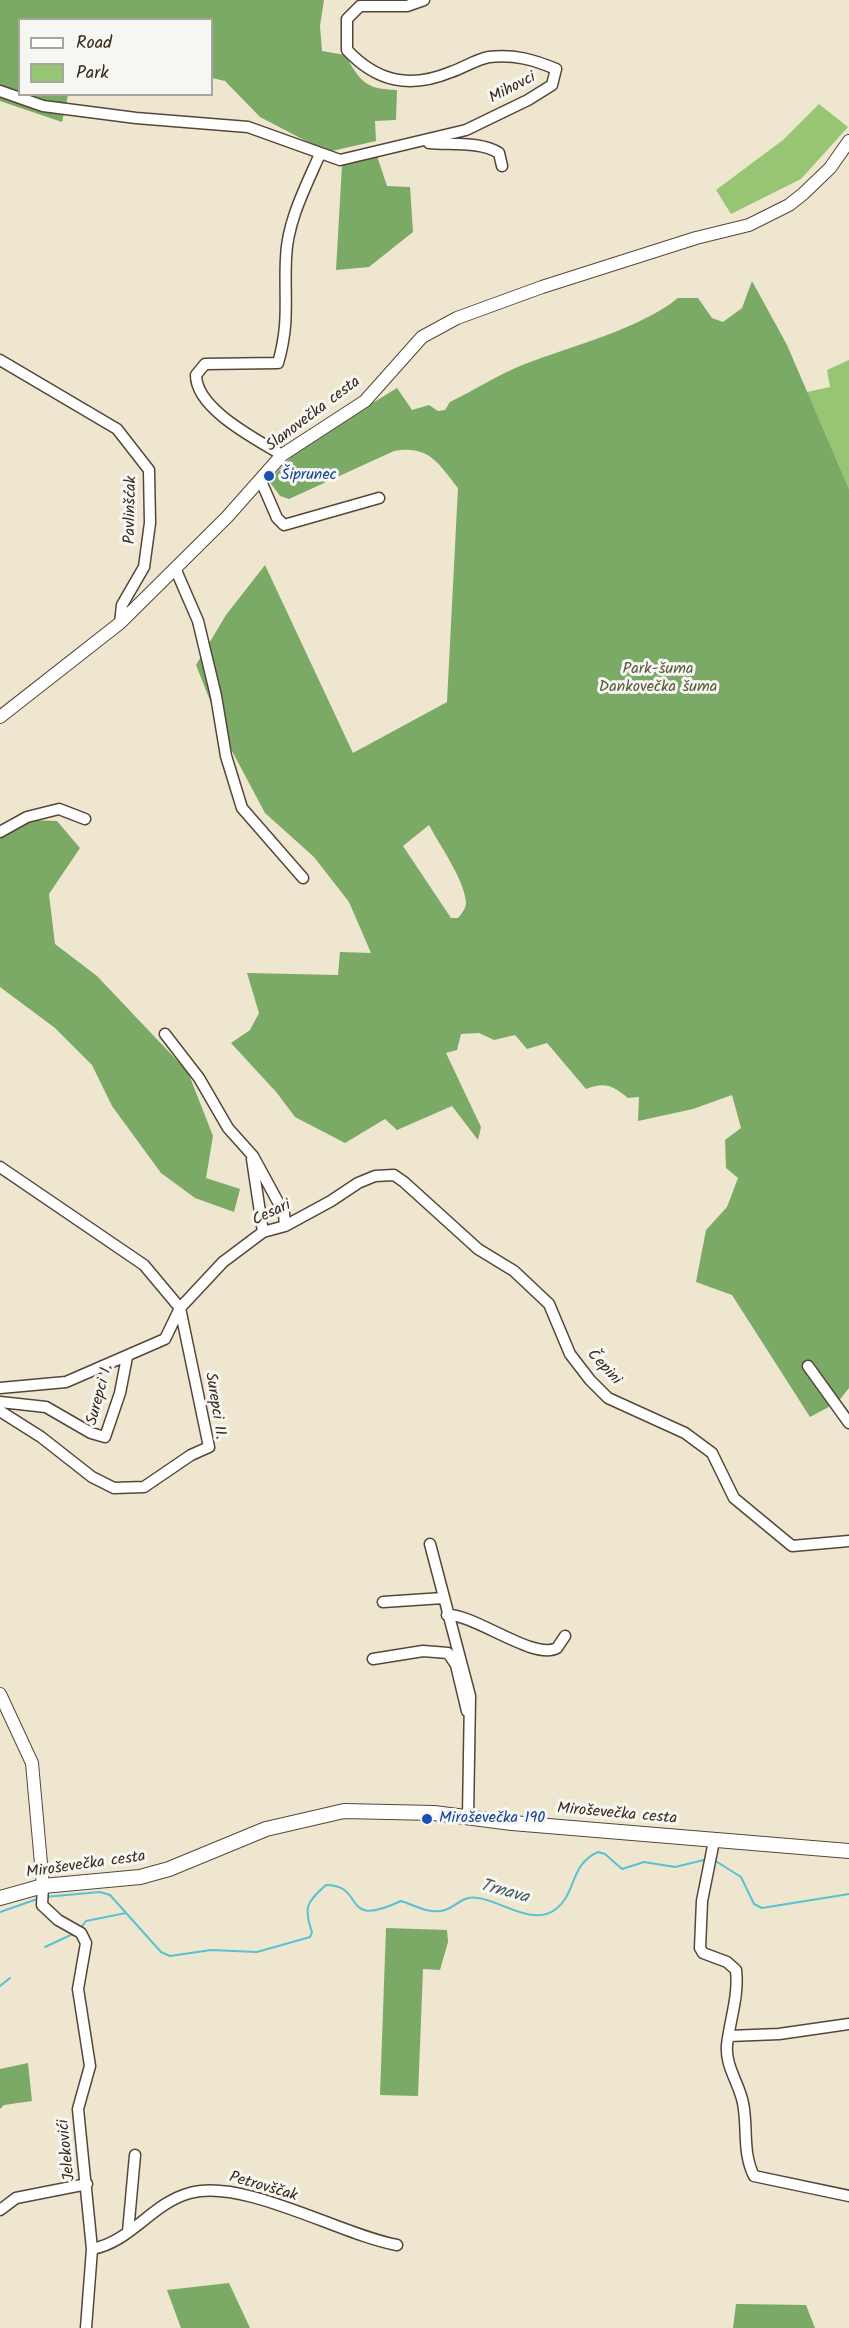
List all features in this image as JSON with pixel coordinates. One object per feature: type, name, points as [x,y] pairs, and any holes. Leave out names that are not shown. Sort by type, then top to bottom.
[{"type":"main road","name":"Miroševečka cesta","points":[[0,1898],[42,1894],[140,1877],[169,1869],[266,1829],[344,1811],[393,1811],[714,1841],[849,1851]]},
{"type":"street","name":"Mihovci","points":[[0,92],[43,106],[136,118],[248,127],[340,160],[465,130],[552,86],[556,69],[525,56],[488,57],[435,79],[402,82],[364,68],[347,50],[347,19],[360,6],[407,6],[424,0]]},
{"type":"street","name":"Slanovečka cesta","points":[[0,717],[120,623],[261,481],[282,455],[365,401],[410,348],[434,329],[542,287],[696,238],[749,225],[789,205],[803,194],[830,168],[849,141]]},
{"type":"street","points":[[420,142],[470,145],[496,151],[499,153],[502,166]]},
{"type":"street","points":[[282,455],[215,410],[198,389],[196,375],[205,364],[278,363],[286,336],[286,256],[297,208],[320,154]]},
{"type":"street","name":"Pavlinšćak","points":[[0,360],[117,429],[149,470],[150,523],[144,567],[122,605],[120,623]]},
{"type":"street","points":[[261,481],[277,518],[284,525],[379,498]]},
{"type":"street","points":[[175,568],[198,621],[216,696],[226,756],[243,808],[303,878]]},
{"type":"street","points":[[0,832],[27,817],[58,809],[85,819]]},
{"type":"street","points":[[165,1034],[200,1078],[228,1128],[250,1153],[274,1192],[284,1213],[285,1226]]},
{"type":"street","points":[[250,1153],[263,1232]]},
{"type":"street","points":[[0,1167],[144,1265],[180,1308]]},
{"type":"street","name":"Cesari","points":[[0,1388],[66,1382],[165,1340],[180,1308],[223,1262],[263,1232],[285,1226],[331,1201],[358,1183],[375,1176],[394,1175]]},
{"type":"street","name":"Čepini","points":[[394,1175],[405,1182],[478,1249],[514,1271],[549,1304],[570,1354],[590,1380],[608,1398],[685,1433],[712,1453],[734,1498],[792,1546],[849,1541]]},
{"type":"street","name":"Surepci II.","points":[[0,1411],[41,1437],[92,1477],[114,1488],[144,1487],[175,1464],[210,1446],[180,1308]]},
{"type":"street","name":"Surepci I.","points":[[0,1402],[46,1407],[91,1433],[105,1437],[120,1393],[127,1357]]},
{"type":"street","points":[[808,1366],[849,1423]]},
{"type":"street","points":[[430,1544],[470,1696],[468,1817]]},
{"type":"street","points":[[383,1602],[443,1598]]},
{"type":"street","points":[[447,1615],[457,1615],[492,1632],[549,1650],[557,1648],[565,1635]]},
{"type":"street","points":[[373,1659],[423,1651],[448,1653],[456,1665],[469,1714]]},
{"type":"street","points":[[0,1694],[32,1763],[42,1894]]},
{"type":"street","points":[[714,1841],[702,1901],[700,1948],[703,1953],[727,1962],[736,1971],[737,1993],[727,2054],[743,2102],[746,2156],[754,2176],[788,2186],[849,2196]]},
{"type":"street","name":"Jelekovići","points":[[42,1894],[53,1917],[79,1931],[86,1947],[78,1989],[90,2066],[78,2109],[92,2249],[87,2328]]},
{"type":"street","points":[[729,2036],[779,2034],[849,2024]]},
{"type":"street","points":[[128,2232],[135,2155]]},
{"type":"street","points":[[0,2211],[16,2198],[87,2184]]},
{"type":"street","name":"Petrovščak","points":[[92,2249],[111,2244],[160,2206],[201,2191],[216,2190],[272,2203],[370,2238],[398,2245]]},
{"type":"green space","points":[[0,0],[324,0],[320,26],[322,51],[345,55],[360,78],[371,86],[397,90],[396,120],[375,121],[376,141],[327,152],[260,117],[225,81],[213,78],[213,18],[18,18],[18,96],[68,96],[62,122],[0,101]]},
{"type":"green space","points":[[819,104],[848,127],[801,179],[731,214],[716,190],[783,140]]},
{"type":"green space","points":[[377,156],[387,186],[410,187],[413,232],[369,267],[336,270],[342,165]]},
{"type":"green space","name":"Park-šuma Dankovečka šuma","points":[[752,281],[787,345],[849,489],[849,1388],[838,1402],[810,1417],[732,1295],[696,1282],[706,1230],[727,1207],[738,1178],[726,1168],[725,1140],[741,1128],[732,1095],[693,1109],[638,1121],[639,1097],[628,1098],[617,1090],[603,1085],[586,1089],[547,1043],[527,1049],[515,1035],[494,1040],[479,1033],[461,1034],[457,1050],[446,1053],[481,1127],[478,1140],[452,1106],[397,1130],[385,1119],[345,1143],[295,1117],[277,1093],[231,1043],[250,1030],[259,1013],[247,973],[338,975],[340,952],[371,953],[349,902],[314,857],[265,813],[224,736],[196,665],[226,615],[265,565],[353,753],[447,702],[458,488],[432,458],[424,453],[406,450],[394,451],[289,499],[280,496],[269,481],[299,448],[397,388],[412,410],[429,405],[438,411],[445,410],[450,402],[506,372],[625,328],[645,319],[678,298],[698,298],[712,318],[723,322],[742,308]],"holes":[[[429,825],[461,883],[466,902],[464,911],[458,918],[451,918],[403,846]]]},
{"type":"green space","points":[[849,360],[849,489],[807,392],[830,387],[827,370]]},
{"type":"green space","points":[[30,820],[57,821],[80,848],[49,894],[55,944],[97,976],[188,1072],[213,1136],[206,1178],[240,1189],[234,1212],[195,1198],[161,1173],[112,1106],[92,1065],[55,1028],[0,987],[0,835]]},
{"type":"green space","points":[[386,1928],[447,1930],[448,1942],[440,1970],[423,1969],[418,2096],[380,2095]]},
{"type":"green space","points":[[28,2063],[32,2101],[4,2105],[0,2109],[0,2069]]},
{"type":"green space","points":[[229,2283],[250,2328],[181,2328],[167,2290]]},
{"type":"green space","points":[[736,2304],[806,2305],[815,2328],[733,2328]]},
{"type":"waterway","name":"Trnava","points":[[45,1897],[100,1892],[110,1895],[161,1952],[170,1956],[211,1950],[257,1952],[310,1937],[312,1932],[308,1906],[326,1885],[338,1887],[346,1892],[361,1909],[369,1911],[382,1909],[401,1901],[426,1910],[441,1911],[467,1898],[478,1898],[537,1915],[547,1914],[563,1902],[582,1864],[598,1852],[605,1854],[622,1869],[644,1862],[675,1867],[708,1859]]},
{"type":"waterway","name":"Trnava","points":[[714,1860],[741,1877],[754,1904],[762,1908],[849,1894]]},
{"type":"waterway","name":"Trnava","points":[[0,1912],[40,1898]]},
{"type":"waterway","points":[[80,1929],[86,1921],[126,1913]]},
{"type":"waterway","points":[[45,1947],[75,1933]]},
{"type":"waterway","points":[[0,1986],[10,1978]]},
{"type":"place","name":"Šiprunec","points":[[269,476]]},
{"type":"place","name":"Miroševečka 190","points":[[427,1819]]}]
